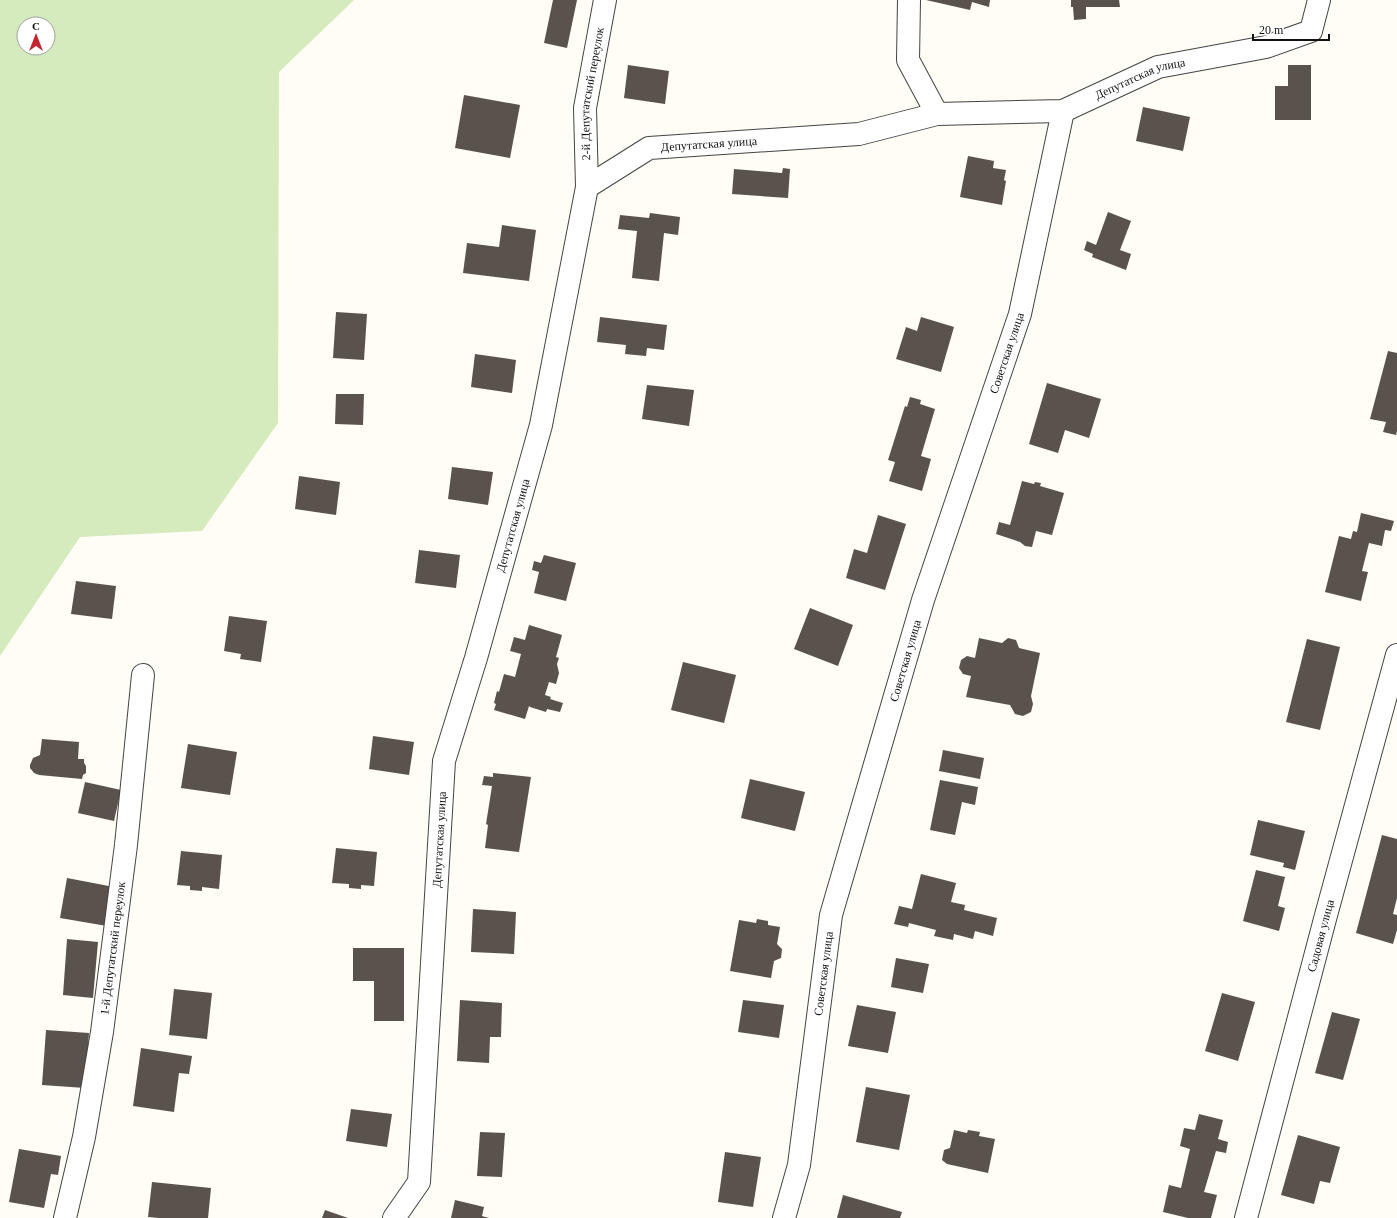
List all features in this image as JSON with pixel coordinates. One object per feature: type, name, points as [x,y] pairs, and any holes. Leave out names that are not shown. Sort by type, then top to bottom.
[{"type":"street","name":"2-й Депутатский переулок","points":[[587,187],[585,108],[605,0]]},
{"type":"street","points":[[909,0],[908,60],[936,114]]},
{"type":"street","name":"Депутатская улица","points":[[394,1218],[419,1182],[444,761],[476,658],[541,425],[587,187],[649,148],[859,134],[936,114],[1063,111],[1158,67],[1266,46],[1311,31],[1319,0]]},
{"type":"street","name":"Советская улица","points":[[784,1218],[799,1165],[831,915],[923,600],[1020,314],[1063,111]]},
{"type":"street","name":"Садовая улица","points":[[1246,1218],[1397,655]]},
{"type":"street","name":"1-й Депутатский переулок","points":[[65,1218],[84,1137],[102,1032],[126,845],[143,675]]},
{"type":"green space","points":[[0,0],[354,0],[279,72],[278,423],[202,531],[80,537],[0,656]]},
{"type":"building","points":[[553,0],[577,0],[567,48],[544,43]]},
{"type":"building","points":[[926,0],[990,0],[989,7],[972,2],[970,10]]},
{"type":"building","points":[[1071,0],[1119,0],[1120,7],[1086,7],[1086,19],[1074,20]]},
{"type":"building","points":[[628,65],[669,71],[665,104],[624,98]]},
{"type":"building","points":[[1288,65],[1311,65],[1311,120],[1275,120],[1275,86],[1288,86]]},
{"type":"building","points":[[464,95],[520,105],[510,158],[455,148]]},
{"type":"building","points":[[1143,107],[1190,117],[1183,151],[1136,141]]},
{"type":"building","points":[[968,156],[994,161],[993,168],[1006,170],[1004,180],[1006,181],[1002,205],[960,197]]},
{"type":"building","points":[[783,168],[790,169],[788,198],[732,194],[734,169],[782,173]]},
{"type":"building","points":[[1108,212],[1131,221],[1120,250],[1131,254],[1126,270],[1092,257],[1093,254],[1084,250],[1087,241],[1096,245]]},
{"type":"building","points":[[650,213],[680,217],[678,235],[664,233],[659,281],[632,278],[637,231],[618,229],[620,215],[649,218]]},
{"type":"building","points":[[502,225],[536,230],[529,281],[463,273],[467,243],[499,247]]},
{"type":"building","points":[[336,312],[367,314],[364,360],[333,358]]},
{"type":"building","points":[[600,317],[667,325],[664,350],[647,348],[646,356],[625,354],[626,345],[597,342]]},
{"type":"building","points":[[921,317],[954,327],[941,372],[896,359],[906,327],[917,331]]},
{"type":"building","points":[[1388,351],[1397,353],[1396,435],[1383,432],[1386,422],[1370,419]]},
{"type":"building","points":[[475,354],[516,360],[512,393],[471,387]]},
{"type":"building","points":[[1047,383],[1101,399],[1089,438],[1065,430],[1058,453],[1029,444]]},
{"type":"building","points":[[647,385],[694,390],[689,426],[642,419]]},
{"type":"building","points":[[336,394],[364,394],[363,425],[335,424]]},
{"type":"building","points":[[910,397],[921,400],[920,404],[935,409],[921,456],[931,459],[922,491],[889,481],[895,462],[888,460],[905,406],[907,407]]},
{"type":"building","points":[[452,467],[493,472],[488,505],[448,499]]},
{"type":"building","points":[[299,476],[340,482],[336,515],[295,509]]},
{"type":"building","points":[[1022,481],[1034,484],[1035,482],[1041,483],[1040,486],[1064,493],[1052,535],[1036,531],[1032,547],[1025,546],[1020,542],[996,534],[999,522],[1010,525]]},
{"type":"building","points":[[1361,513],[1394,521],[1391,531],[1385,530],[1382,546],[1369,543],[1362,571],[1368,572],[1361,601],[1325,592],[1339,536],[1351,539],[1353,531],[1357,532]]},
{"type":"building","points":[[878,515],[906,524],[885,590],[846,578],[854,549],[867,553]]},
{"type":"building","points":[[419,550],[460,555],[456,588],[415,583]]},
{"type":"building","points":[[544,555],[576,563],[566,601],[534,593],[539,572],[532,570],[534,561],[541,563]]},
{"type":"building","points":[[76,581],[116,586],[112,619],[71,614]]},
{"type":"building","points":[[810,608],[853,625],[838,666],[794,649]]},
{"type":"building","points":[[229,616],[267,621],[261,662],[240,659],[241,654],[224,651]]},
{"type":"building","points":[[529,625],[562,635],[556,657],[559,658],[557,664],[559,673],[556,684],[549,682],[545,695],[551,697],[550,699],[563,703],[560,712],[547,709],[546,712],[529,706],[525,719],[494,710],[496,704],[494,703],[504,674],[515,677],[521,654],[510,651],[514,637],[525,640]]},
{"type":"building","points":[[979,638],[1002,643],[1008,638],[1016,640],[1019,648],[1040,653],[1031,696],[1033,704],[1031,712],[1023,716],[1015,714],[1010,705],[966,697],[971,676],[963,674],[959,668],[961,660],[967,656],[975,658]]},
{"type":"building","points":[[1307,639],[1340,647],[1320,730],[1286,722]]},
{"type":"building","points":[[683,662],[736,675],[724,723],[671,710]]},
{"type":"building","points":[[373,736],[414,742],[409,775],[369,769]]},
{"type":"building","points":[[42,739],[79,742],[78,759],[84,759],[86,766],[86,773],[83,775],[82,779],[39,775],[34,773],[30,768],[30,765],[33,758],[40,755]]},
{"type":"building","points":[[188,744],[237,752],[230,795],[181,788]]},
{"type":"building","points":[[943,750],[984,758],[980,779],[939,771]]},
{"type":"building","points":[[493,773],[531,777],[519,852],[485,848],[488,825],[486,824],[492,786],[482,785],[484,776],[493,777]]},
{"type":"building","points":[[750,779],[805,792],[795,831],[741,818]]},
{"type":"building","points":[[940,780],[978,787],[975,805],[962,802],[955,835],[930,830]]},
{"type":"building","points":[[85,782],[121,790],[114,821],[78,813]]},
{"type":"building","points":[[1258,820],[1305,831],[1295,870],[1283,867],[1284,863],[1250,855]]},
{"type":"building","points":[[1382,835],[1397,839],[1397,898],[1393,914],[1397,915],[1397,930],[1393,944],[1356,933]]},
{"type":"building","points":[[336,848],[377,852],[374,886],[361,885],[361,889],[349,888],[349,884],[332,883]]},
{"type":"building","points":[[181,851],[222,855],[219,889],[202,887],[202,891],[190,890],[190,886],[177,885]]},
{"type":"building","points":[[1256,870],[1285,877],[1278,906],[1285,908],[1279,931],[1243,921]]},
{"type":"building","points":[[921,874],[956,883],[951,902],[965,905],[964,910],[997,918],[993,936],[975,931],[973,939],[954,934],[953,940],[934,936],[936,930],[909,923],[908,927],[894,924],[899,906],[912,909]]},
{"type":"building","points":[[67,878],[114,887],[107,926],[60,918]]},
{"type":"building","points":[[473,909],[516,912],[514,954],[471,952]]},
{"type":"building","points":[[757,919],[768,921],[768,925],[780,927],[777,944],[782,949],[781,958],[774,961],[771,978],[730,971],[739,920],[756,923]]},
{"type":"building","points":[[67,939],[98,942],[93,998],[63,995]]},
{"type":"building","points":[[353,948],[404,948],[404,1021],[374,1021],[374,981],[353,981]]},
{"type":"building","points":[[896,958],[929,964],[923,993],[891,987]]},
{"type":"building","points":[[174,989],[212,993],[207,1039],[169,1035]]},
{"type":"building","points":[[1222,993],[1255,1002],[1238,1061],[1205,1051]]},
{"type":"building","points":[[460,1000],[502,1003],[501,1037],[490,1037],[489,1063],[457,1061]]},
{"type":"building","points":[[743,1000],[784,1005],[779,1038],[738,1032]]},
{"type":"building","points":[[857,1005],[896,1012],[888,1053],[848,1046]]},
{"type":"building","points":[[1332,1012],[1360,1019],[1343,1080],[1315,1073]]},
{"type":"building","points":[[46,1030],[89,1033],[85,1088],[42,1085]]},
{"type":"building","points":[[141,1048],[192,1056],[189,1074],[179,1073],[174,1112],[133,1106]]},
{"type":"building","points":[[866,1087],[910,1095],[899,1150],[856,1142]]},
{"type":"building","points":[[351,1109],[392,1114],[387,1147],[346,1141]]},
{"type":"building","points":[[1199,1114],[1223,1120],[1218,1139],[1228,1142],[1226,1153],[1216,1151],[1204,1192],[1217,1195],[1211,1218],[1188,1218],[1163,1212],[1169,1185],[1181,1188],[1190,1149],[1180,1146],[1184,1128],[1195,1130]]},
{"type":"building","points":[[954,1130],[967,1133],[968,1130],[980,1132],[979,1136],[995,1139],[988,1173],[947,1164],[942,1160],[944,1150],[950,1148]]},
{"type":"building","points":[[480,1132],[505,1133],[502,1177],[477,1176]]},
{"type":"building","points":[[1298,1135],[1340,1147],[1330,1183],[1320,1181],[1314,1204],[1281,1195]]},
{"type":"building","points":[[19,1149],[61,1156],[58,1175],[51,1174],[44,1208],[9,1202]]},
{"type":"building","points":[[725,1152],[761,1157],[753,1207],[718,1202]]},
{"type":"building","points":[[152,1182],[211,1188],[208,1218],[148,1217]]},
{"type":"building","points":[[843,1195],[902,1212],[900,1218],[837,1218]]},
{"type":"building","points":[[455,1200],[484,1207],[482,1216],[489,1218],[451,1218]]},
{"type":"building","points":[[325,1210],[348,1218],[322,1218]]}]
